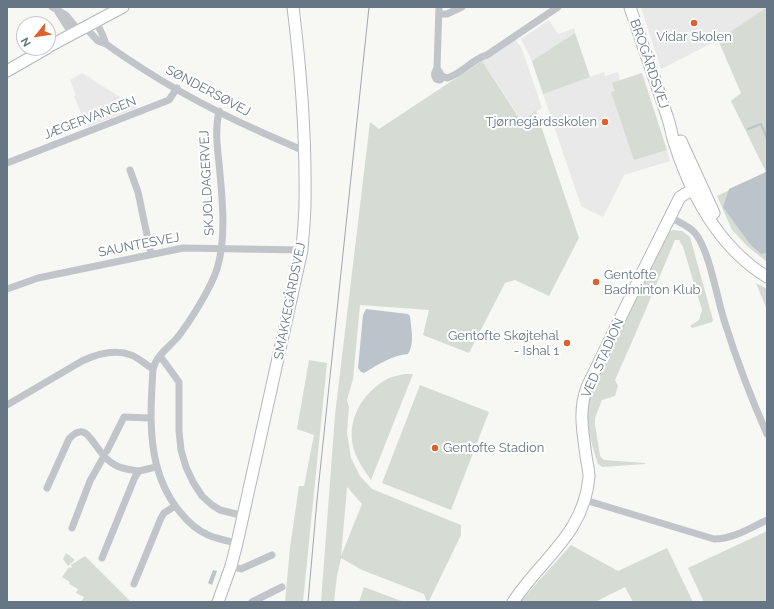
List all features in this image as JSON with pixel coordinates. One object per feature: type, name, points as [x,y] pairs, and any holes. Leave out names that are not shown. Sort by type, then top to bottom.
[{"type":"street","points":[[56,43],[123,7]]},
{"type":"street","name":"SMAKKEGÅRDSVEJ","points":[[218,602],[231,566],[244,516],[302,250],[305,202],[304,150],[301,90],[293,7]]},
{"type":"street","points":[[462,7],[447,14],[439,10],[436,71],[447,78],[453,76],[480,57],[487,55],[558,7]]},
{"type":"street","name":"BROGÅRDSVEJ","points":[[630,7],[668,120],[706,213],[726,243],[746,263],[767,277]]},
{"type":"street","name":"SØNDERSØVEJ","points":[[54,9],[66,15],[78,30],[106,44],[146,70],[219,112],[304,150]]},
{"type":"street","points":[[96,21],[106,44]]},
{"type":"street","points":[[7,71],[33,56]]},
{"type":"street","name":"JÆGERVANGEN","points":[[7,163],[169,100],[177,88]]},
{"type":"street","name":"SKJOLDAGERVEJ","points":[[219,112],[216,132],[222,203],[222,249],[217,270],[209,287],[184,328],[155,361],[153,369],[150,418],[152,449],[156,467],[162,483],[175,506],[184,518],[208,535],[237,543]]},
{"type":"street","points":[[130,170],[138,192],[151,254]]},
{"type":"street","name":"BROGÅRDSVEJ","points":[[696,187],[722,230],[740,250],[767,271]]},
{"type":"street","name":"VED STADION","points":[[513,602],[520,591],[561,544],[575,521],[584,500],[589,476],[581,416],[584,397],[599,362],[680,198],[696,187]]},
{"type":"street","points":[[670,217],[688,226],[695,234],[704,250],[733,347],[767,434]]},
{"type":"street","name":"SAUNTESVEJ","points":[[7,289],[38,278],[183,248],[302,250]]},
{"type":"street","points":[[7,405],[82,360],[95,355],[121,353],[132,356],[153,369]]},
{"type":"street","points":[[160,356],[179,382],[178,431],[180,450],[193,482],[202,496],[212,505],[220,510],[244,516]]},
{"type":"street","points":[[72,528],[90,481],[106,454],[124,417],[150,418]]},
{"type":"street","points":[[47,488],[69,439],[78,432],[87,434],[116,466],[139,471],[156,467]]},
{"type":"street","points":[[102,558],[139,471]]},
{"type":"street","points":[[584,500],[714,539],[724,539],[767,520]]},
{"type":"street","points":[[134,584],[161,518],[164,513],[175,506]]},
{"type":"street","points":[[231,566],[241,569],[272,554]]},
{"type":"street","points":[[252,602],[282,587]]},
{"type":"shaded area","name":"Vidar Skolen","points":[[641,7],[767,7],[718,40],[661,69]]},
{"type":"shaded area","points":[[767,7],[767,262],[747,246],[732,230],[717,196],[766,172],[731,101],[741,93],[718,40]]},
{"type":"shaded area","name":"Tjørnegårdsskolen","points":[[549,20],[558,34],[575,28],[575,33],[590,77],[604,72],[605,76],[618,72],[620,80],[642,73],[670,161],[624,175],[603,217],[581,206],[532,61],[521,39]]},
{"type":"shaded area","points":[[575,33],[590,77],[543,94],[532,61]]},
{"type":"shaded area","points":[[515,39],[522,49],[542,108],[522,121],[482,61]]},
{"type":"shaded area","points":[[482,61],[521,121],[536,111],[579,238],[549,296],[515,280],[505,283],[469,353],[423,335],[429,310],[360,305],[353,379],[347,400],[349,407],[347,432],[351,458],[360,476],[372,489],[461,525],[461,535],[429,601],[426,600],[424,594],[362,570],[341,558],[334,602],[321,602],[335,415],[370,122],[379,129]],"holes":[[[347,487],[362,504],[341,556]]]},
{"type":"shaded area","points":[[82,73],[137,108],[87,127],[74,96],[76,95],[70,80]]},
{"type":"shaded area","points":[[642,73],[667,150],[634,160],[611,92],[615,91],[612,83]]},
{"type":"shaded area","points":[[766,172],[767,253],[761,254],[750,244],[723,207],[729,189]]},
{"type":"shaded area","points":[[673,230],[682,231],[690,237],[713,320],[712,322],[692,328],[690,326],[699,320],[702,310],[683,247],[679,240],[675,240],[615,380],[618,386],[615,396],[602,400],[595,418],[600,456],[604,460],[645,464],[602,467],[598,464],[589,432],[587,413],[589,396],[599,371],[668,232]]},
{"type":"shaded area","points":[[756,283],[767,289],[767,310]]},
{"type":"shaded area","points":[[366,309],[408,314],[410,316],[412,341],[408,354],[391,358],[364,373],[358,368],[363,315]]},
{"type":"shaded area","points":[[309,360],[327,363],[303,602],[285,602],[290,547],[299,486],[304,486],[314,435],[297,429]]},
{"type":"shaded area","points":[[405,374],[413,374],[371,480],[355,453],[352,441],[354,419],[363,400],[371,391],[389,378]]},
{"type":"shaded area","name":"Gentofte Stadion","points":[[420,385],[489,412],[451,510],[382,483]]},
{"type":"shaded area","points":[[767,531],[767,602],[704,602],[688,568]]},
{"type":"shaded area","points":[[571,545],[618,571],[667,548],[693,602],[633,602],[625,587],[595,602],[520,602]]},
{"type":"shaded area","points":[[66,553],[75,560],[68,566],[63,559]]},
{"type":"shaded area","points":[[85,556],[131,602],[81,602],[84,597],[76,593],[78,589],[69,584],[70,582],[62,577],[69,567],[72,567],[71,565]]},
{"type":"shaded area","points":[[213,570],[217,571],[212,585],[208,583]]},
{"type":"shaded area","points":[[364,587],[404,602],[359,602]]},
{"type":"waterway","points":[[748,129],[761,124],[767,138]]},
{"type":"tram line","points":[[308,602],[317,500],[369,7]]},
{"type":"place","name":"Vidar Skolen","points":[[694,23]]},
{"type":"place","name":"Tjørnegårdsskolen","points":[[605,122]]},
{"type":"place","name":"Gentofte Badminton Klub","points":[[596,282]]},
{"type":"place","name":"Gentofte Skøjtehal - Ishal 1","points":[[567,343]]},
{"type":"place","name":"Gentofte Stadion","points":[[435,448]]}]
